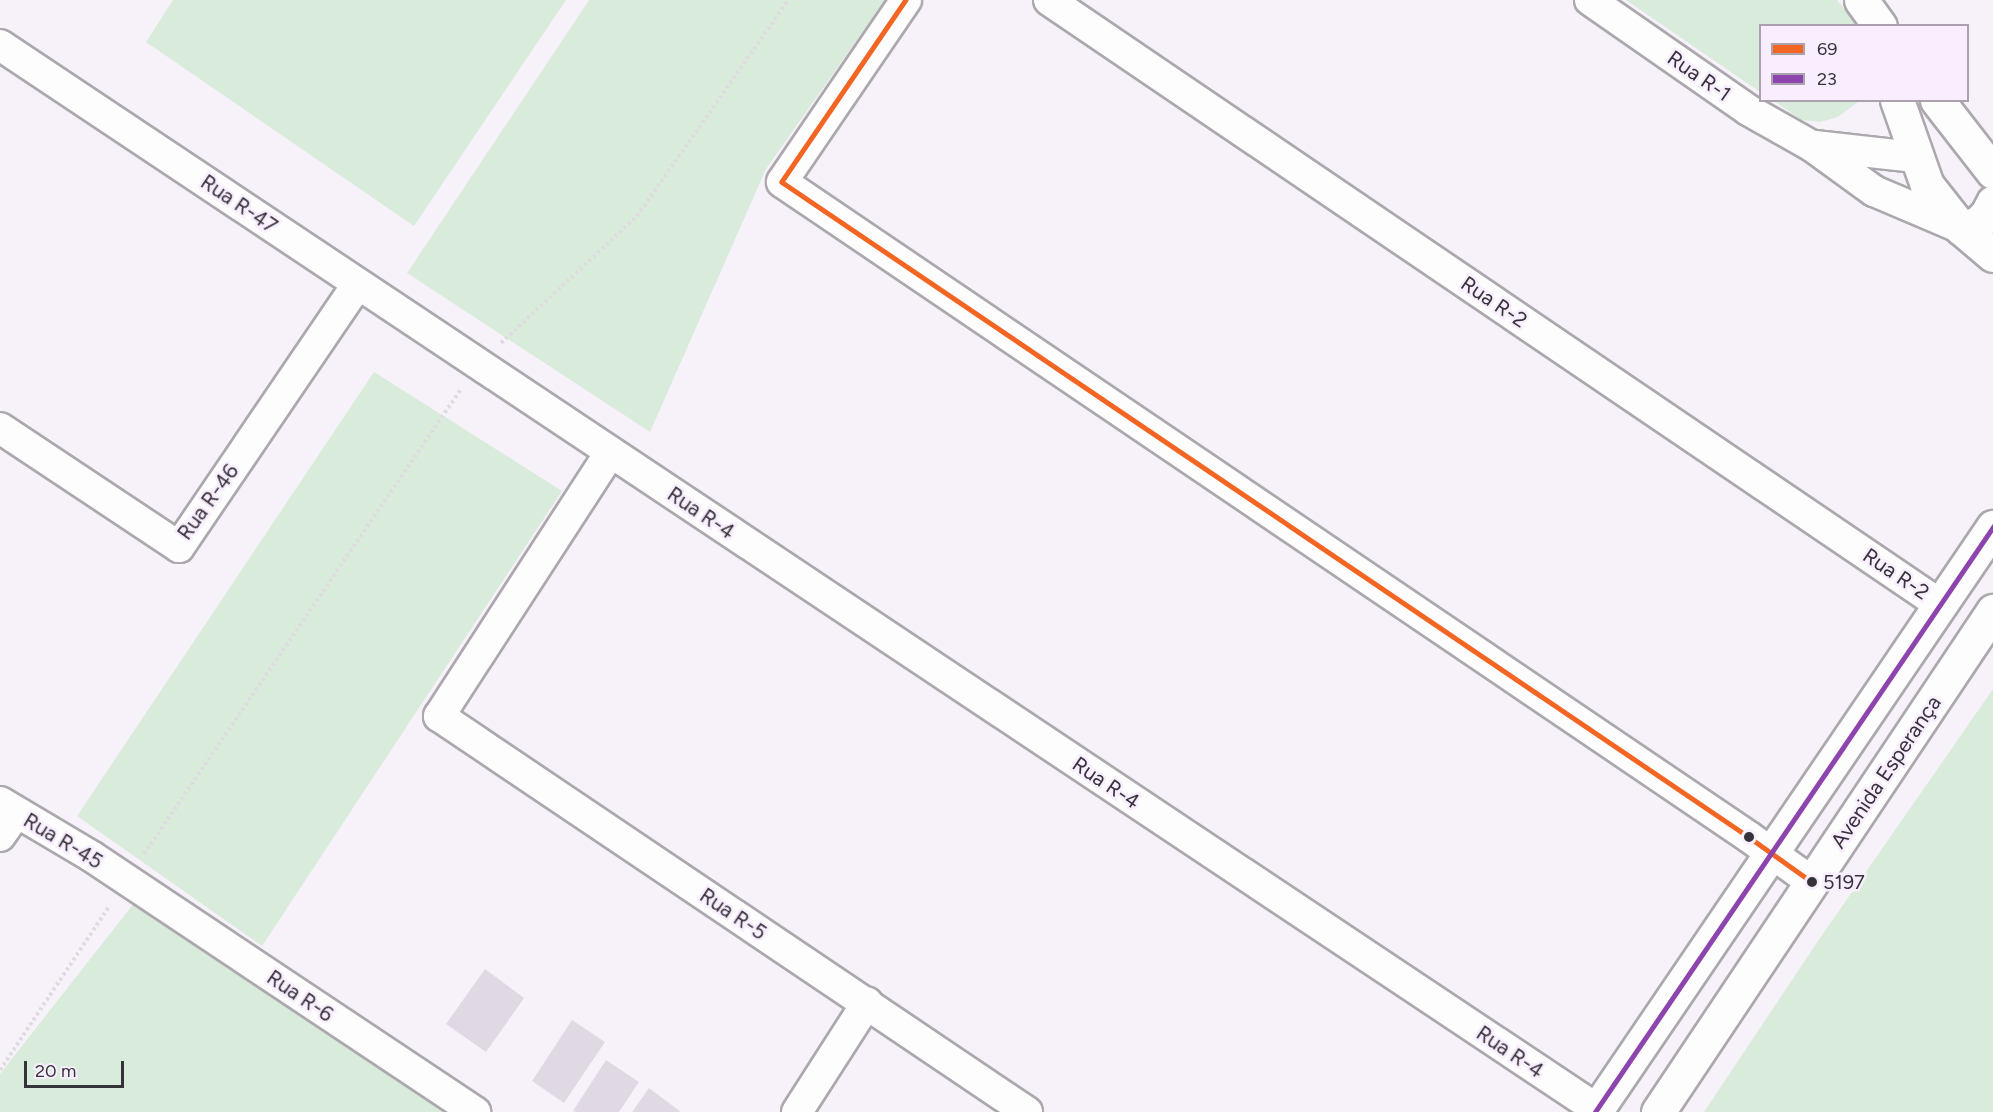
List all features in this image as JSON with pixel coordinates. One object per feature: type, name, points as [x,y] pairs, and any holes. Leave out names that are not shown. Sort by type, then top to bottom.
[{"type":"main road","points":[[1860,0],[1878,24]]},
{"type":"main road","points":[[1898,102],[1915,157],[1932,194],[1960,228],[1993,255]]},
{"type":"main road","points":[[1938,102],[1989,175],[1987,214],[1977,224],[1960,228]]},
{"type":"main road","points":[[1915,157],[1958,149],[1989,175]]},
{"type":"main road","points":[[1598,1111],[1939,603],[1993,527]]},
{"type":"main road","name":"Avenida Esperança","points":[[1658,1112],[1993,611]]},
{"type":"street","points":[[906,0],[782,182],[1772,852],[1812,882]]},
{"type":"street","name":"Rua R-2","points":[[1049,0],[1939,603]]},
{"type":"street","name":"Rua R-1","points":[[1590,0],[1748,110],[1812,146],[1874,190],[1960,228]]},
{"type":"street","name":"Rua R-47","points":[[0,45],[478,363]]},
{"type":"street","name":"Rua R-1","points":[[1812,146],[1915,157]]},
{"type":"street","name":"Rua R-46","points":[[0,428],[179,547],[358,284]]},
{"type":"street","name":"Rua R-4","points":[[478,363],[1598,1111]]},
{"type":"street","name":"Rua R-5","points":[[610,453],[439,716],[1028,1112]]},
{"type":"street","name":"Rua R-45","points":[[6,817],[126,880]]},
{"type":"street","name":"Rua R-6","points":[[126,880],[475,1112]]},
{"type":"street","points":[[797,1112],[867,1004]]},
{"type":"path","points":[[0,1070],[126,880],[478,363],[637,216],[788,0]]},
{"type":"green space","points":[[173,0],[566,0],[414,226],[146,42]]},
{"type":"green space","points":[[589,0],[885,0],[766,169],[650,432],[407,273]]},
{"type":"green space","points":[[1626,0],[1837,0],[1856,24],[1759,24],[1759,91]]},
{"type":"green space","points":[[1775,102],[1858,102],[1838,117],[1820,122],[1802,120]]},
{"type":"green space","points":[[374,372],[562,491],[262,946],[77,816]]},
{"type":"green space","points":[[1993,689],[1993,1112],[1704,1112],[1818,941]]},
{"type":"green space","points":[[134,903],[444,1112],[0,1112],[0,1074]]},
{"type":"building","points":[[485,969],[524,998],[486,1052],[446,1024]]},
{"type":"building","points":[[572,1020],[605,1042],[564,1103],[532,1081]]},
{"type":"building","points":[[606,1060],[639,1082],[619,1112],[573,1111]]},
{"type":"building","points":[[649,1088],[681,1112],[632,1112]]},
{"type":"transit line","name":"69","points":[[906,0],[782,182],[1749,837],[1812,882]]},
{"type":"transit line","name":"23","points":[[1595,1112],[1993,527]]},
{"type":"place","name":"5197","points":[[1812,882]]}]
